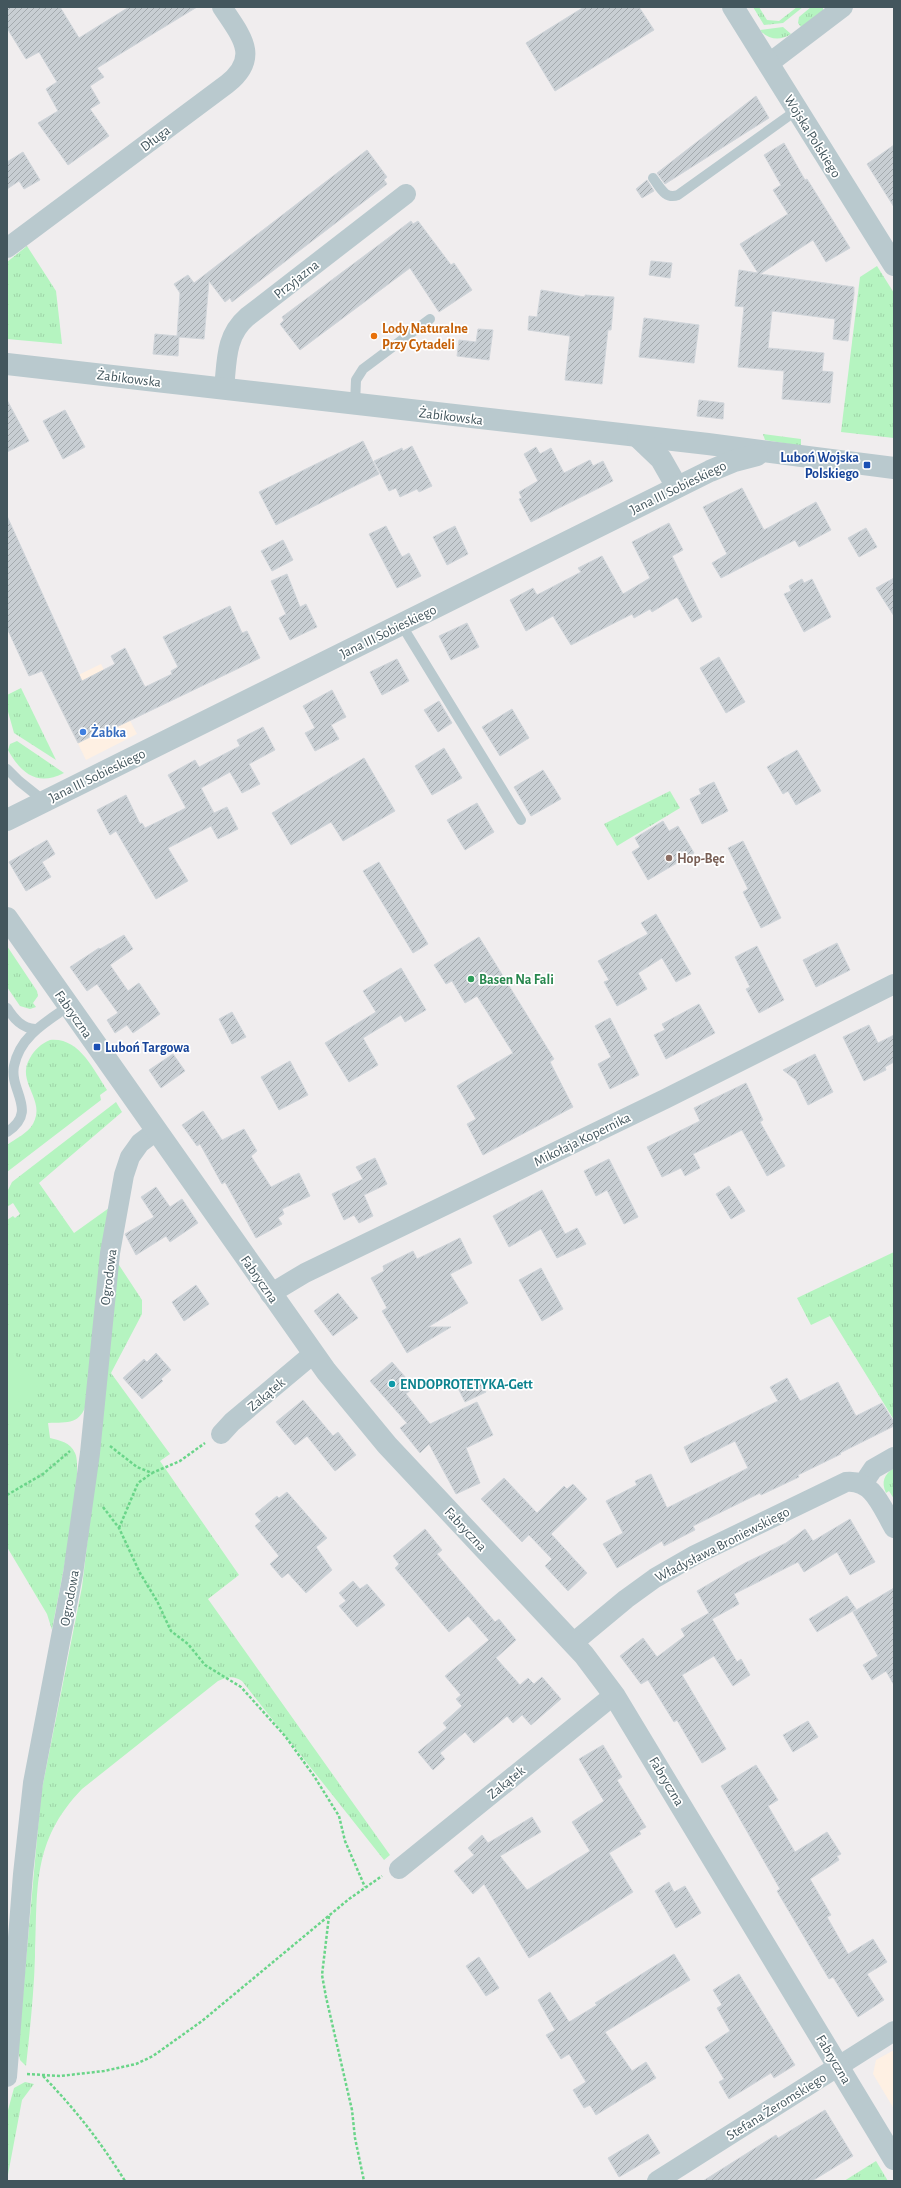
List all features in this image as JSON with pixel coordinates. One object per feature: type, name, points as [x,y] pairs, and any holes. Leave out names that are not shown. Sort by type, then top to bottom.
[{"type":"street","name":"Długa","points":[[8,245],[227,84],[242,71],[247,54],[245,46],[222,7]]},
{"type":"street","name":"Wojska Polskiego","points":[[733,7],[894,264]]},
{"type":"street","points":[[768,64],[843,7]]},
{"type":"street","name":"Przyjazna","points":[[224,389],[230,344],[235,328],[247,317],[406,194]]},
{"type":"street","name":"Żabikowska","points":[[7,364],[638,438],[728,446],[894,468]]},
{"type":"street","points":[[638,438],[661,459],[677,487]]},
{"type":"street","name":"Jana III Sobieskiego","points":[[7,820],[677,487],[734,460],[773,453]]},
{"type":"street","name":"Fabryczna","points":[[7,918],[270,1294],[313,1354],[361,1416],[573,1644],[614,1695],[894,2159]]},
{"type":"street","name":"Mikołaja Kopernika","points":[[270,1294],[305,1273],[665,1098],[894,984]]},
{"type":"street","name":"Ogrodowa","points":[[8,2074],[11,1985],[33,1783],[69,1599],[91,1442],[105,1295],[124,1175],[130,1157],[140,1142],[156,1131]]},
{"type":"street","name":"Zakątek","points":[[221,1434],[232,1422],[313,1354]]},
{"type":"street","points":[[894,1457],[873,1468],[863,1484],[872,1490],[894,1528]]},
{"type":"street","name":"Władysława Broniewskiego","points":[[573,1644],[640,1588],[695,1555],[840,1484],[852,1482],[863,1484]]},
{"type":"street","name":"Zakątek","points":[[399,1869],[614,1695]]},
{"type":"street","name":"Stefana Żeromskiego","points":[[657,2181],[894,2031]]},
{"type":"lane","points":[[653,178],[666,195],[673,197],[678,195],[797,110]]},
{"type":"lane","points":[[355,404],[356,380],[363,370],[430,318]]},
{"type":"lane","points":[[401,624],[520,820]]},
{"type":"lane","points":[[7,769],[19,781],[44,801]]},
{"type":"lane","points":[[7,1132],[18,1124],[22,1114],[22,1105],[15,1081],[14,1067],[19,1052],[35,1029],[69,1006]]},
{"type":"lane","points":[[7,1008],[18,1022],[29,1028],[35,1029]]},
{"type":"path","points":[[119,1528],[138,1483],[152,1473],[180,1461],[221,1434]]},
{"type":"path","points":[[7,1495],[43,1474],[76,1447],[91,1442],[106,1444],[137,1467],[152,1473]]},
{"type":"path","points":[[85,1489],[99,1502],[119,1528],[140,1573],[158,1601],[171,1631],[188,1644],[205,1665],[241,1688],[285,1736],[314,1776],[339,1816],[345,1841],[365,1887]]},
{"type":"path","points":[[8,2074],[60,2076],[104,2071],[136,2064],[152,2056],[191,2030],[365,1887],[399,1869]]},
{"type":"path","points":[[329,1916],[322,1975],[352,2110],[355,2138],[364,2181]]},
{"type":"path","points":[[42,2076],[71,2105],[98,2138],[125,2181]]},
{"type":"shaded area","points":[[101,664],[137,734],[86,760],[54,695],[60,684]]},
{"type":"shaded area","points":[[894,2050],[894,2109],[873,2074],[876,2060]]},
{"type":"green space","points":[[753,7],[759,7],[767,20],[779,21],[797,7],[803,7],[783,23],[764,25]]},
{"type":"green space","points":[[811,7],[823,7],[823,11],[801,27],[798,23],[799,17]]},
{"type":"green space","points":[[783,27],[791,34],[783,38],[771,38],[760,30]]},
{"type":"green space","points":[[27,246],[56,291],[62,344],[7,339],[7,262]]},
{"type":"green space","points":[[877,266],[894,293],[894,438],[841,432],[860,277]]},
{"type":"green space","points":[[763,434],[801,439],[801,446],[765,440]]},
{"type":"green space","points":[[21,688],[56,760],[14,733],[7,708],[7,695]]},
{"type":"green space","points":[[17,741],[64,773],[55,777],[39,778],[25,772],[13,759],[8,750],[10,744]]},
{"type":"green space","points":[[670,791],[680,808],[617,846],[604,824]]},
{"type":"green space","points":[[7,946],[37,991],[38,996],[33,1003],[36,1007],[30,1009],[20,1006],[7,987]]},
{"type":"green space","points":[[50,1040],[60,1040],[77,1049],[90,1064],[107,1090],[100,1095],[101,1100],[7,1172],[7,1145],[31,1127],[36,1115],[34,1099],[26,1075],[26,1067],[36,1049]]},
{"type":"green space","points":[[116,1102],[122,1112],[39,1183],[74,1233],[109,1208],[87,1402],[81,1415],[73,1421],[48,1423],[50,1438],[65,1442],[71,1446],[75,1453],[77,1465],[69,1538],[52,1630],[47,1614],[7,1547],[7,1220],[13,1216],[15,1218],[20,1214],[13,1203],[7,1207],[7,1192],[12,1182]]},
{"type":"green space","points":[[894,1252],[894,1420],[830,1316],[811,1325],[797,1298]]},
{"type":"green space","points":[[117,1262],[142,1300],[142,1314],[111,1373],[170,1454],[160,1461],[239,1575],[208,1599],[390,1855],[384,1860],[242,1681],[230,1677],[218,1681],[82,1789],[65,1809],[54,1828],[40,1867],[36,1909],[34,1984],[26,2066],[20,2060],[18,2050],[41,1794],[82,1587],[104,1402]]},
{"type":"green space","points":[[7,1342],[38,1389],[7,1410]]},
{"type":"green space","points":[[894,1468],[894,1499],[889,1491],[886,1493],[884,1489],[884,1479]]},
{"type":"green space","points":[[25,2082],[34,2084],[22,2100],[7,2180],[7,2114],[14,2088]]},
{"type":"green space","points":[[876,2161],[888,2181],[844,2181]]},
{"type":"building","points":[[7,7],[60,7],[79,38],[129,7],[197,7],[97,68],[104,77],[90,86],[100,103],[90,109],[109,136],[68,165],[38,123],[58,111],[46,89],[57,82],[39,52],[26,59],[7,28]]},
{"type":"building","points":[[584,7],[639,7],[654,30],[555,91],[526,43]]},
{"type":"building","points":[[756,96],[769,118],[665,184],[657,173]]},
{"type":"building","points":[[784,143],[805,180],[807,179],[850,248],[826,262],[813,240],[760,274],[854,287],[854,294],[848,341],[833,339],[835,319],[772,311],[768,348],[824,353],[822,371],[833,372],[830,403],[782,399],[784,371],[738,367],[744,307],[735,306],[739,270],[758,273],[740,244],[788,214],[773,190],[781,185],[764,155]]},
{"type":"building","points":[[894,145],[894,207],[867,164]]},
{"type":"building","points":[[367,150],[387,177],[384,180],[387,184],[232,302],[230,298],[225,302],[209,281],[204,339],[179,337],[178,356],[153,354],[155,334],[177,336],[180,293],[174,284],[188,275],[194,283]]},
{"type":"building","points":[[23,152],[40,180],[24,189],[19,181],[7,189],[7,162]]},
{"type":"building","points":[[647,180],[654,191],[642,198],[636,189]]},
{"type":"building","points":[[411,221],[413,224],[418,221],[451,265],[454,263],[472,290],[439,312],[410,268],[300,350],[280,324],[284,320],[282,317]]},
{"type":"building","points":[[651,261],[672,263],[670,278],[649,275]]},
{"type":"building","points":[[541,290],[585,297],[585,295],[614,297],[611,330],[608,330],[602,384],[565,380],[570,336],[528,330],[529,316],[537,317]]},
{"type":"building","points":[[644,318],[699,325],[694,363],[639,357]]},
{"type":"building","points":[[478,329],[493,330],[489,360],[457,356],[459,340],[476,342]]},
{"type":"building","points":[[7,400],[29,441],[7,452]]},
{"type":"building","points":[[699,400],[724,403],[723,419],[697,416]]},
{"type":"building","points":[[65,410],[85,447],[63,459],[43,421]]},
{"type":"building","points":[[363,441],[379,474],[276,525],[259,492]]},
{"type":"building","points":[[412,446],[432,486],[419,492],[417,489],[400,497],[396,488],[389,491],[374,461],[402,448],[403,451]]},
{"type":"building","points":[[536,447],[540,454],[551,448],[564,473],[590,460],[593,466],[603,461],[613,481],[531,522],[519,499],[522,498],[519,492],[538,481],[524,454]]},
{"type":"building","points":[[742,488],[764,530],[816,502],[831,530],[799,547],[795,540],[721,578],[712,563],[727,554],[703,507]]},
{"type":"building","points":[[7,516],[82,681],[115,664],[111,656],[125,648],[145,687],[172,674],[171,671],[178,667],[163,637],[230,606],[242,633],[247,631],[260,658],[104,733],[102,731],[78,743],[42,671],[29,676],[7,628]]},
{"type":"building","points":[[669,523],[683,550],[672,556],[702,617],[692,622],[677,597],[652,612],[650,609],[634,618],[632,614],[571,645],[553,616],[526,631],[510,600],[533,588],[537,595],[581,572],[578,568],[602,556],[623,594],[650,578],[632,542]]},
{"type":"building","points":[[386,526],[402,557],[409,553],[421,576],[397,588],[369,534]]},
{"type":"building","points":[[455,526],[468,554],[447,565],[433,537]]},
{"type":"building","points":[[866,528],[877,547],[859,557],[848,538]]},
{"type":"building","points":[[283,540],[293,560],[272,571],[261,551]]},
{"type":"building","points":[[287,574],[300,607],[306,604],[317,627],[290,640],[279,618],[286,614],[271,581]]},
{"type":"building","points":[[894,578],[894,616],[876,588]]},
{"type":"building","points":[[802,579],[804,583],[812,579],[831,617],[804,632],[784,594],[791,591],[789,586]]},
{"type":"building","points":[[467,623],[479,647],[451,660],[439,636]]},
{"type":"building","points":[[719,657],[745,702],[726,713],[700,668]]},
{"type":"building","points":[[397,659],[409,681],[382,695],[370,672]]},
{"type":"building","points":[[332,690],[346,717],[331,725],[339,739],[315,751],[305,733],[315,728],[303,706]]},
{"type":"building","points":[[439,701],[452,723],[438,732],[424,710]]},
{"type":"building","points":[[512,709],[529,738],[500,756],[482,727]]},
{"type":"building","points":[[263,727],[275,750],[249,764],[260,784],[242,793],[230,772],[201,788],[214,813],[227,807],[238,829],[218,839],[211,826],[168,848],[188,881],[156,899],[116,831],[110,835],[97,810],[126,795],[140,824],[142,823],[145,828],[186,808],[168,775],[195,760],[199,767],[240,746],[237,740]]},
{"type":"building","points":[[444,748],[462,778],[432,795],[415,766]]},
{"type":"building","points":[[797,750],[821,791],[796,805],[788,791],[783,794],[767,767]]},
{"type":"building","points":[[364,758],[395,811],[343,841],[331,822],[291,845],[272,813]]},
{"type":"building","points":[[543,770],[561,799],[531,816],[514,787]]},
{"type":"building","points":[[714,782],[728,811],[702,824],[690,799],[701,794],[699,789]]},
{"type":"building","points":[[477,803],[494,832],[465,850],[447,820]]},
{"type":"building","points":[[663,821],[669,831],[678,826],[694,853],[648,880],[632,852],[640,847],[635,838]]},
{"type":"building","points":[[47,840],[55,854],[42,862],[51,877],[26,891],[9,862]]},
{"type":"building","points":[[743,841],[781,918],[761,928],[743,892],[748,889],[728,848]]},
{"type":"building","points":[[379,862],[428,944],[413,953],[363,871]]},
{"type":"building","points":[[656,914],[691,974],[676,982],[662,958],[638,973],[647,989],[617,1006],[604,982],[609,980],[598,961],[648,934],[641,923]]},
{"type":"building","points":[[124,935],[133,949],[110,965],[128,991],[139,983],[160,1014],[133,1033],[127,1025],[115,1033],[107,1020],[118,1013],[97,984],[87,991],[70,967],[99,948],[100,949]]},
{"type":"building","points":[[479,937],[554,1059],[550,1062],[573,1107],[483,1155],[467,1124],[476,1119],[457,1086],[513,1053],[477,996],[465,1003],[452,981],[446,984],[434,965]]},
{"type":"building","points":[[837,943],[850,970],[816,987],[803,960]]},
{"type":"building","points":[[757,946],[784,1000],[759,1013],[746,989],[750,987],[735,957]]},
{"type":"building","points":[[401,968],[426,1010],[405,1022],[401,1015],[363,1038],[378,1065],[349,1082],[325,1043],[376,1012],[363,991]]},
{"type":"building","points":[[699,1004],[715,1033],[666,1059],[654,1035],[665,1030],[662,1024]]},
{"type":"building","points":[[232,1012],[246,1037],[232,1044],[219,1019]]},
{"type":"building","points":[[610,1018],[639,1075],[610,1089],[598,1064],[611,1057],[595,1026]]},
{"type":"building","points":[[869,1025],[878,1043],[894,1035],[894,1062],[885,1067],[886,1070],[864,1081],[843,1037]]},
{"type":"building","points":[[173,1054],[185,1071],[161,1088],[149,1070]]},
{"type":"building","points":[[815,1054],[833,1092],[808,1105],[796,1080],[783,1070]]},
{"type":"building","points":[[290,1061],[308,1095],[279,1110],[261,1077]]},
{"type":"building","points":[[746,1083],[763,1120],[760,1122],[785,1166],[767,1176],[742,1130],[693,1154],[700,1168],[685,1176],[681,1168],[662,1177],[647,1147],[700,1121],[694,1108]]},
{"type":"building","points":[[203,1111],[222,1140],[244,1129],[257,1151],[251,1156],[271,1187],[299,1173],[310,1196],[282,1209],[284,1214],[278,1218],[282,1224],[256,1238],[225,1182],[222,1184],[200,1144],[197,1146],[182,1125]]},
{"type":"building","points":[[375,1158],[387,1184],[364,1195],[373,1216],[359,1223],[354,1215],[344,1220],[332,1194],[363,1179],[356,1167]]},
{"type":"building","points":[[609,1159],[638,1217],[624,1224],[607,1190],[596,1196],[584,1171]]},
{"type":"building","points":[[729,1186],[745,1211],[731,1219],[716,1194]]},
{"type":"building","points":[[156,1187],[170,1207],[182,1199],[198,1223],[170,1242],[166,1236],[136,1255],[125,1234],[154,1217],[141,1197]]},
{"type":"building","points":[[542,1190],[565,1234],[577,1228],[586,1244],[557,1258],[541,1229],[509,1247],[493,1216]]},
{"type":"building","points":[[460,1238],[472,1263],[450,1274],[468,1303],[428,1327],[451,1327],[407,1353],[382,1311],[387,1308],[371,1278],[384,1271],[383,1266],[413,1251],[417,1259]]},
{"type":"building","points":[[541,1268],[563,1309],[542,1321],[519,1280]]},
{"type":"building","points":[[196,1285],[209,1304],[184,1321],[172,1302]]},
{"type":"building","points":[[338,1293],[358,1318],[333,1336],[314,1311]]},
{"type":"building","points":[[156,1353],[171,1370],[161,1379],[163,1381],[142,1399],[123,1378],[144,1359],[147,1362]]},
{"type":"building","points":[[392,1362],[414,1387],[406,1394],[430,1424],[477,1402],[493,1435],[466,1448],[480,1483],[456,1494],[429,1444],[420,1453],[400,1428],[407,1423],[370,1381]]},
{"type":"building","points":[[479,1378],[486,1392],[465,1402],[458,1388]]},
{"type":"building","points":[[787,1378],[800,1401],[838,1382],[856,1416],[882,1403],[894,1422],[894,1426],[798,1475],[799,1477],[761,1495],[760,1493],[693,1526],[695,1530],[664,1546],[662,1541],[617,1568],[603,1544],[623,1533],[606,1501],[637,1485],[635,1481],[651,1474],[667,1508],[748,1468],[735,1441],[691,1463],[684,1447],[778,1401],[770,1387]]},
{"type":"building","points":[[303,1400],[333,1436],[338,1432],[356,1455],[335,1471],[307,1436],[295,1445],[276,1422]]},
{"type":"building","points":[[504,1478],[537,1513],[564,1486],[567,1489],[573,1484],[587,1499],[551,1534],[587,1573],[568,1591],[545,1566],[552,1559],[529,1535],[522,1542],[481,1499]]},
{"type":"building","points":[[287,1492],[327,1538],[316,1547],[332,1570],[306,1593],[288,1573],[282,1578],[270,1564],[279,1556],[255,1526],[261,1521],[255,1514],[277,1496],[279,1498]]},
{"type":"building","points":[[850,1519],[875,1562],[850,1575],[837,1552],[804,1572],[798,1562],[734,1594],[739,1604],[712,1619],[737,1662],[741,1659],[750,1675],[733,1686],[714,1656],[682,1675],[726,1749],[702,1763],[677,1720],[674,1722],[648,1680],[641,1684],[620,1656],[643,1638],[657,1657],[685,1636],[681,1629],[709,1613],[697,1591],[745,1563],[786,1543],[805,1529],[813,1541]]},
{"type":"building","points":[[425,1529],[442,1550],[437,1554],[495,1622],[499,1619],[516,1640],[496,1658],[520,1685],[528,1678],[534,1684],[542,1677],[561,1699],[531,1725],[522,1715],[513,1723],[507,1716],[474,1743],[465,1732],[440,1753],[445,1759],[433,1770],[418,1752],[447,1728],[443,1723],[462,1706],[456,1699],[461,1695],[445,1676],[489,1640],[468,1616],[449,1632],[395,1568],[399,1564],[393,1556]]},
{"type":"building","points":[[353,1581],[360,1589],[367,1584],[385,1605],[357,1627],[339,1606],[346,1601],[339,1593]]},
{"type":"building","points":[[894,1588],[894,1685],[886,1671],[872,1680],[863,1665],[878,1656],[853,1612]]},
{"type":"building","points":[[847,1596],[856,1609],[817,1632],[809,1619]]},
{"type":"building","points":[[808,1721],[818,1737],[793,1752],[783,1735]]},
{"type":"building","points":[[603,1745],[622,1777],[617,1780],[646,1827],[639,1831],[641,1834],[609,1853],[633,1892],[529,1958],[484,1884],[473,1894],[454,1871],[474,1855],[468,1848],[482,1835],[488,1843],[532,1817],[541,1832],[500,1856],[527,1890],[590,1851],[572,1822],[604,1801],[579,1759]]},
{"type":"building","points":[[756,1765],[778,1800],[768,1806],[795,1852],[827,1832],[841,1854],[837,1856],[839,1860],[810,1879],[831,1915],[827,1917],[848,1954],[873,1939],[887,1962],[867,1974],[884,2000],[858,2017],[833,1977],[829,1979],[777,1891],[780,1889],[721,1786]]},
{"type":"building","points":[[669,1882],[674,1892],[685,1886],[701,1913],[676,1928],[655,1891]]},
{"type":"building","points":[[674,1954],[690,1980],[605,2032],[632,2071],[646,2062],[656,2078],[596,2115],[590,2105],[584,2108],[573,2090],[586,2082],[569,2054],[561,2059],[546,2035],[555,2030],[538,2000],[550,1992],[569,2022],[597,2005],[595,2003]]},
{"type":"building","points":[[479,1957],[499,1988],[486,1996],[466,1966]]},
{"type":"building","points":[[739,1974],[795,2065],[774,2078],[771,2073],[729,2099],[719,2082],[724,2079],[705,2047],[730,2031],[717,2008],[722,2005],[713,1990]]},
{"type":"building","points":[[825,2110],[853,2156],[812,2181],[703,2181],[776,2135],[778,2138]]},
{"type":"building","points":[[648,2134],[660,2153],[619,2177],[608,2158]]},
{"type":"place","name":"Lody Naturalne Przy Cytadeli","points":[[374,336]]},
{"type":"place","name":"Luboń Wojska Polskiego","points":[[867,465]]},
{"type":"place","name":"Żabka","points":[[83,732]]},
{"type":"place","name":"Hop-Bęc","points":[[669,858]]},
{"type":"place","name":"Basen Na Fali","points":[[471,979]]},
{"type":"place","name":"Luboń Targowa","points":[[97,1047]]},
{"type":"place","name":"ENDOPROTETYKA-Gett","points":[[392,1384]]}]
